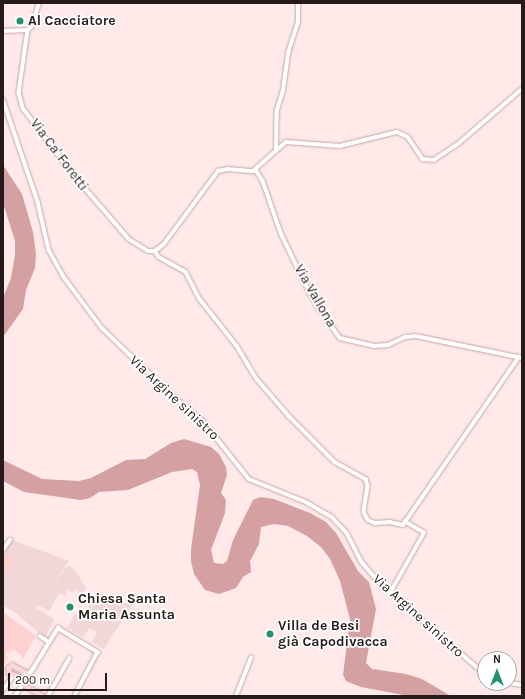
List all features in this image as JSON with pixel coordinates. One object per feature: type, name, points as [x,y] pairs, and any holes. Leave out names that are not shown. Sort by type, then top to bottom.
[{"type":"main road","points":[[22,682],[26,674],[13,665],[6,671],[12,677],[43,696]]},
{"type":"street","points":[[3,31],[28,30],[32,26],[39,3]]},
{"type":"street","points":[[276,149],[277,110],[283,90],[288,53],[298,22],[298,3]]},
{"type":"street","name":"Via Ca' Foretti","points":[[28,30],[19,93],[23,108],[72,173],[129,240],[148,251],[155,251],[159,257],[186,272],[200,299],[241,350],[257,380],[289,416],[335,462],[366,479],[368,486],[364,512],[368,520],[375,523],[390,522],[400,526],[405,522]]},
{"type":"street","points":[[155,251],[164,244],[218,171],[228,169],[256,170],[276,149],[290,141],[340,146],[401,132],[408,136],[423,159],[430,161],[459,143],[522,89]]},
{"type":"street","name":"Via Argine sinistro","points":[[3,99],[38,202],[49,250],[64,277],[102,328],[174,397],[204,422],[249,480],[306,502],[332,517],[347,533],[365,567],[390,593],[477,667]]},
{"type":"street","name":"Via Vallona","points":[[256,170],[263,181],[281,233],[317,305],[340,338],[374,346],[388,345],[405,337],[416,336],[520,358]]},
{"type":"street","points":[[390,593],[424,533],[405,522],[520,358]]},
{"type":"street","points":[[3,550],[10,540]]},
{"type":"street","points":[[26,674],[31,672],[58,628],[98,652],[75,696]]},
{"type":"street","points":[[40,636],[49,642]]},
{"type":"street","points":[[236,696],[251,658]]},
{"type":"street","points":[[48,696],[69,659]]},
{"type":"street","points":[[3,690],[12,677]]},
{"type":"street","points":[[15,696],[22,682]]},
{"type":"shaded area","points":[[3,165],[22,194],[33,232],[36,254],[35,268],[26,290],[23,309],[3,337],[3,298],[11,278],[15,255],[15,241],[3,203]]},
{"type":"shaded area","points":[[184,439],[211,447],[219,454],[226,467],[227,475],[221,493],[226,500],[225,513],[211,550],[214,563],[223,564],[227,561],[233,540],[253,500],[260,497],[274,499],[310,513],[326,522],[336,533],[358,571],[369,582],[376,609],[366,663],[372,669],[406,674],[422,679],[451,696],[409,696],[361,687],[346,681],[343,675],[350,619],[340,581],[330,559],[321,547],[307,536],[288,526],[274,524],[261,527],[259,544],[250,561],[251,572],[243,577],[236,588],[219,594],[205,590],[194,574],[191,561],[191,549],[200,485],[197,472],[192,469],[172,472],[128,490],[99,492],[90,498],[81,500],[24,492],[3,481],[3,460],[42,479],[79,481],[91,478],[126,460],[145,459],[171,443]]},
{"type":"shaded area","points":[[12,540],[69,561],[50,589],[68,565],[74,569],[86,588],[83,594],[76,590],[74,593],[68,590],[65,596],[59,593],[49,611],[38,605],[36,608],[54,619],[45,638],[17,614],[3,605],[3,553]]},
{"type":"shaded area","points":[[5,554],[14,561],[3,575],[3,557]]},
{"type":"shaded area","points":[[96,592],[122,603],[134,602],[104,649],[92,642],[97,633],[95,631],[89,628],[83,637],[67,628],[75,614],[83,618]]},
{"type":"shaded area","points":[[3,612],[36,636],[21,662],[22,656],[13,649],[6,654],[8,658],[3,665]]},
{"type":"place","name":"Al Cacciatore","points":[[20,21]]},
{"type":"place","name":"Chiesa Santa Maria Assunta","points":[[70,607]]},
{"type":"place","name":"Villa de Besi già Capodivacca","points":[[270,634]]}]
